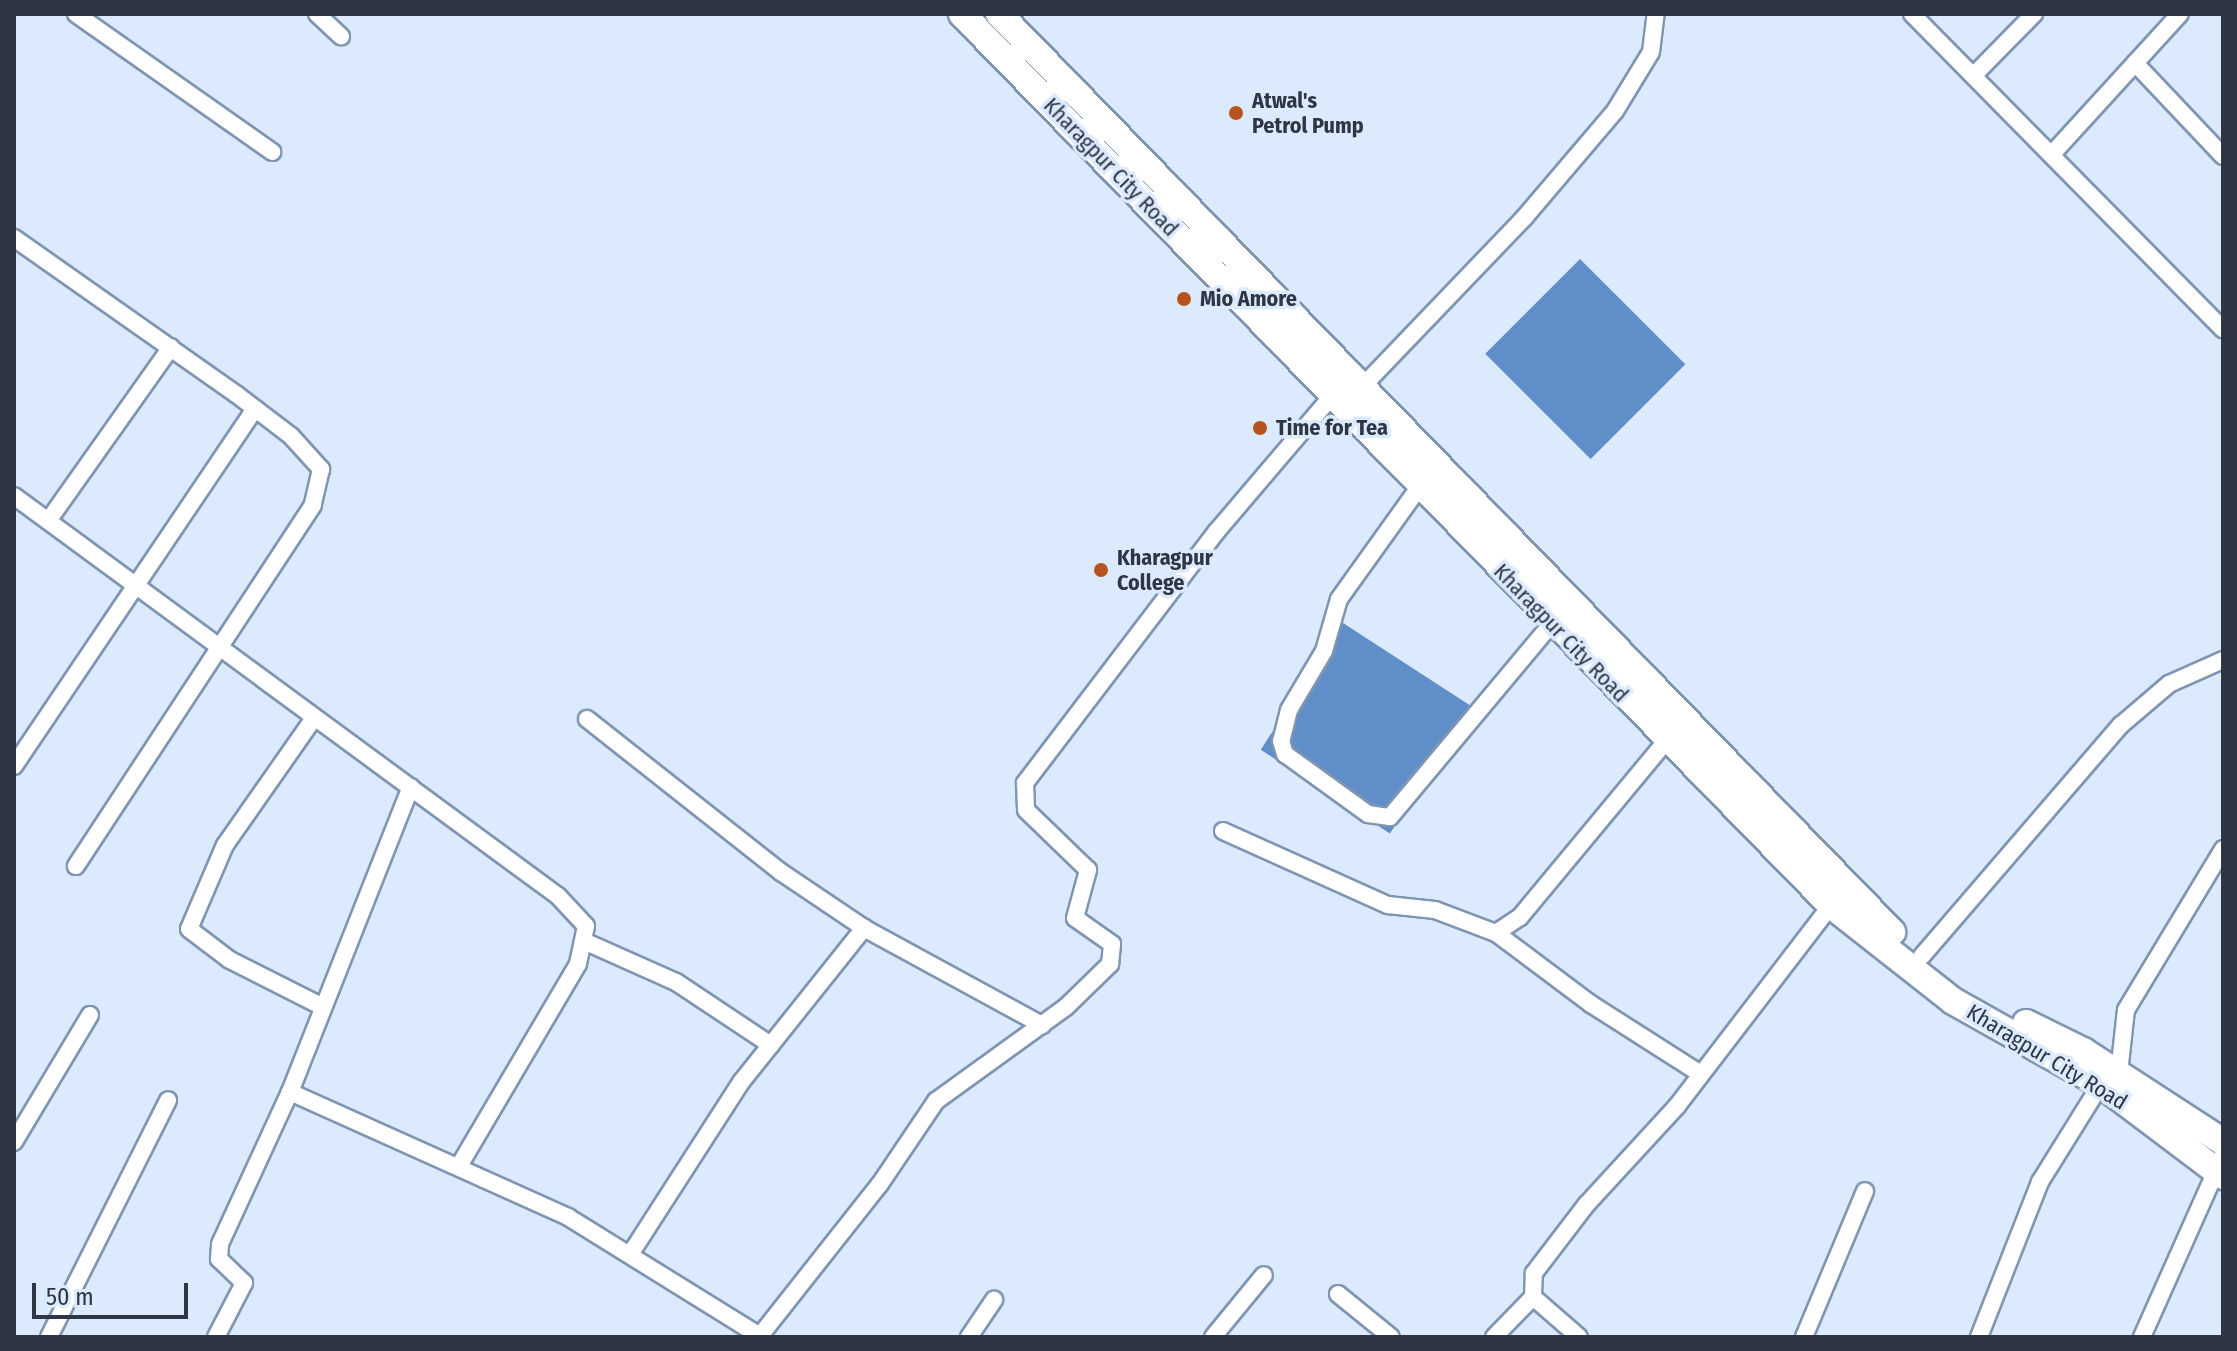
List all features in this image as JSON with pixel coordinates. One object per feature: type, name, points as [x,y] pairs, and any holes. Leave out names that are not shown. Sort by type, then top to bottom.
[{"type":"main road","name":"Kharagpur City Road","points":[[962,14],[1666,741],[1831,905],[1953,1001],[2110,1078],[2221,1167]]},
{"type":"main road","points":[[999,14],[1870,914],[1969,994],[2223,1142]]},
{"type":"street","points":[[76,14],[272,152]]},
{"type":"street","points":[[317,14],[341,36]]},
{"type":"street","points":[[1362,387],[1524,218],[1615,111],[1651,52],[1656,14]]},
{"type":"street","points":[[1912,14],[2053,153],[2223,329]]},
{"type":"street","points":[[1974,75],[2034,14]]},
{"type":"street","points":[[2053,153],[2180,14]]},
{"type":"street","points":[[2135,63],[2223,156]]},
{"type":"street","points":[[14,238],[255,409],[311,454],[321,469],[322,485],[76,866]]},
{"type":"street","points":[[48,521],[171,347]]},
{"type":"street","points":[[290,1092],[459,1166],[631,1253],[759,1337],[880,1184],[936,1101],[1042,1025],[1110,964],[1115,951],[1075,918],[1088,870],[1026,810],[1025,783],[1217,531],[1332,396]]},
{"type":"street","points":[[14,766],[139,588],[255,409]]},
{"type":"street","points":[[1420,486],[1339,599],[1324,651],[1286,719],[1285,754],[1368,814],[1390,817],[1552,623]]},
{"type":"street","points":[[14,496],[558,896],[586,926],[586,942],[459,1166]]},
{"type":"street","points":[[1922,956],[2121,725],[2169,684],[2223,660]]},
{"type":"street","points":[[314,718],[225,845],[189,926],[230,960],[323,1007]]},
{"type":"street","points":[[587,719],[781,872],[864,928],[1042,1025]]},
{"type":"street","points":[[1496,933],[1520,917],[1666,741]]},
{"type":"street","points":[[216,1337],[244,1283],[219,1259],[220,1244],[290,1092],[411,787]]},
{"type":"street","points":[[1223,831],[1388,905],[1435,910],[1496,933],[1591,1004],[1701,1074]]},
{"type":"street","points":[[1979,1337],[2040,1182],[2110,1078],[2131,1000],[2223,849]]},
{"type":"street","points":[[1494,1337],[1533,1297],[1534,1273],[1701,1074],[1831,905]]},
{"type":"street","points":[[631,1253],[771,1045],[864,928]]},
{"type":"street","points":[[586,942],[676,982],[771,1045]]},
{"type":"street","points":[[14,1142],[90,1015]]},
{"type":"street","points":[[49,1337],[168,1100]]},
{"type":"street","points":[[2142,1337],[2221,1167]]},
{"type":"street","points":[[1804,1337],[1865,1191]]},
{"type":"street","points":[[1213,1337],[1264,1275]]},
{"type":"street","points":[[1338,1294],[1391,1337]]},
{"type":"street","points":[[1533,1297],[1579,1337]]},
{"type":"street","points":[[969,1337],[994,1300]]},
{"type":"water","points":[[1580,259],[1685,364],[1591,459],[1485,354]]},
{"type":"water","points":[[1343,623],[1472,707],[1390,834],[1261,750]]},
{"type":"place","name":"Atwal's Petrol Pump","points":[[1236,113]]},
{"type":"place","name":"Mio Amore","points":[[1184,299]]},
{"type":"place","name":"Time for Tea","points":[[1260,428]]},
{"type":"place","name":"Kharagpur College","points":[[1101,570]]}]
